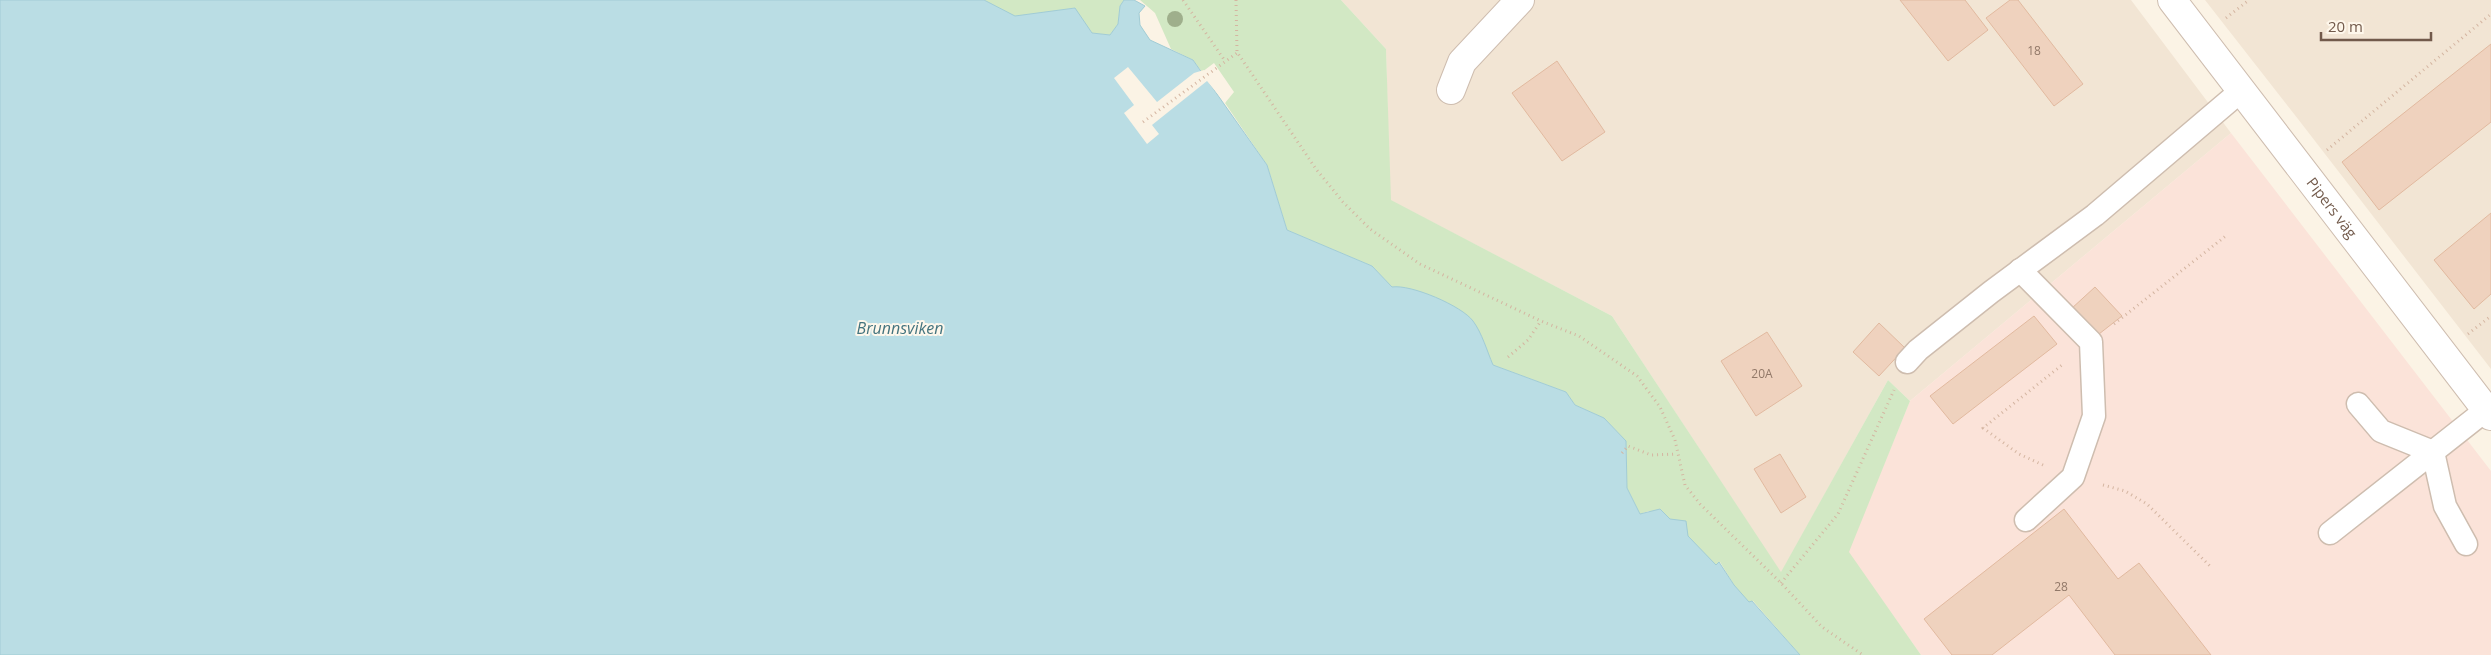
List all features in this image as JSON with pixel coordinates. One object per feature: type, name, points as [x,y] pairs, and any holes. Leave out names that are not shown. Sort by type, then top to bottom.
[{"type":"street","points":[[1452,90],[1462,62],[1520,0]]},
{"type":"street","name":"Pipers väg","points":[[2172,0],[2489,413]]},
{"type":"lane","points":[[1907,362],[1918,350],[2095,214],[2242,90]]},
{"type":"lane","points":[[2020,270],[2091,342],[2094,416],[2073,477],[2026,520]]},
{"type":"lane","points":[[2358,404],[2381,431],[2432,452]]},
{"type":"lane","points":[[2330,533],[2432,452],[2489,413]]},
{"type":"lane","points":[[2432,452],[2445,506],[2466,544]]},
{"type":"path","points":[[1183,0],[1225,61]]},
{"type":"path","points":[[1236,0],[1237,52],[1316,169],[1343,202],[1370,228],[1420,264],[1541,321],[1578,336],[1637,376],[1660,407],[1674,440],[1686,485],[1700,504],[1781,583],[1822,627],[1863,655]]},
{"type":"path","points":[[2303,170],[2491,14]]},
{"type":"path","points":[[1143,122],[1237,52]]},
{"type":"path","points":[[1508,357],[1528,340],[1541,321]]},
{"type":"path","points":[[1781,583],[1838,514],[1907,362]]},
{"type":"path","points":[[1622,453],[1628,446],[1651,454],[1677,454]]},
{"type":"shaded area","points":[[1341,0],[2131,0],[2231,133],[1910,401],[1888,380],[1781,573],[1612,316],[1390,200],[1386,49]]},
{"type":"shaded area","points":[[2205,0],[2491,0],[2491,369],[2298,119]]},
{"type":"shaded area","points":[[2231,133],[2491,471],[2491,655],[1921,655],[1848,552],[1910,401]]},
{"type":"green space","points":[[984,0],[1124,0],[1120,6],[1118,24],[1110,35],[1092,33],[1074,8],[1015,17]]},
{"type":"green space","points":[[1140,0],[1341,0],[1386,49],[1391,200],[1612,316],[1781,572],[1888,380],[1910,401],[1849,552],[1921,655],[1800,655],[1753,601],[1749,603],[1734,585],[1720,562],[1716,565],[1670,519],[1649,511],[1640,514],[1627,488],[1626,441],[1604,418],[1575,405],[1566,392],[1493,365],[1473,321],[1392,287],[1372,266],[1287,230],[1267,165],[1225,103],[1234,92],[1214,63],[1202,72],[1193,60],[1171,49],[1155,13]]},
{"type":"water","name":"Brunnsviken","points":[[0,0],[984,0],[1015,16],[1075,8],[1092,33],[1110,35],[1118,24],[1120,6],[1124,0],[1134,0],[1145,6],[1139,13],[1140,25],[1150,40],[1193,60],[1267,165],[1287,230],[1372,266],[1392,287],[1423,292],[1448,303],[1473,321],[1482,337],[1493,365],[1566,392],[1575,405],[1604,418],[1626,441],[1627,488],[1640,514],[1660,509],[1670,519],[1686,521],[1688,536],[1716,565],[1719,562],[1734,585],[1749,602],[1752,601],[1800,655],[0,655]]},
{"type":"pier","points":[[1128,67],[1157,102],[1194,73],[1204,70],[1226,101],[1225,103],[1207,81],[1152,125],[1159,134],[1147,144],[1124,113],[1134,105],[1114,78]]},
{"type":"building","points":[[1900,0],[1965,0],[1988,30],[1948,61]]},
{"type":"building","points":[[2010,0],[2018,0],[2083,84],[2054,106],[1986,18]]},
{"type":"building","points":[[2491,44],[2491,122],[2379,210],[2342,162]]},
{"type":"building","points":[[1557,61],[1605,132],[1562,161],[1512,93]]},
{"type":"building","points":[[2491,213],[2491,294],[2474,309],[2434,260]]},
{"type":"building","points":[[2095,287],[2122,316],[2099,334],[2071,309]]},
{"type":"building","points":[[2034,316],[2057,344],[1953,424],[1930,396]]},
{"type":"building","points":[[1879,323],[1905,348],[1879,376],[1853,352]]},
{"type":"building","points":[[1767,332],[1802,386],[1756,416],[1721,361]]},
{"type":"building","points":[[1780,454],[1806,497],[1781,513],[1754,469]]},
{"type":"building","points":[[2064,509],[2118,579],[2139,563],[2211,655],[2115,655],[2069,595],[1992,655],[1952,655],[1924,619]]}]
